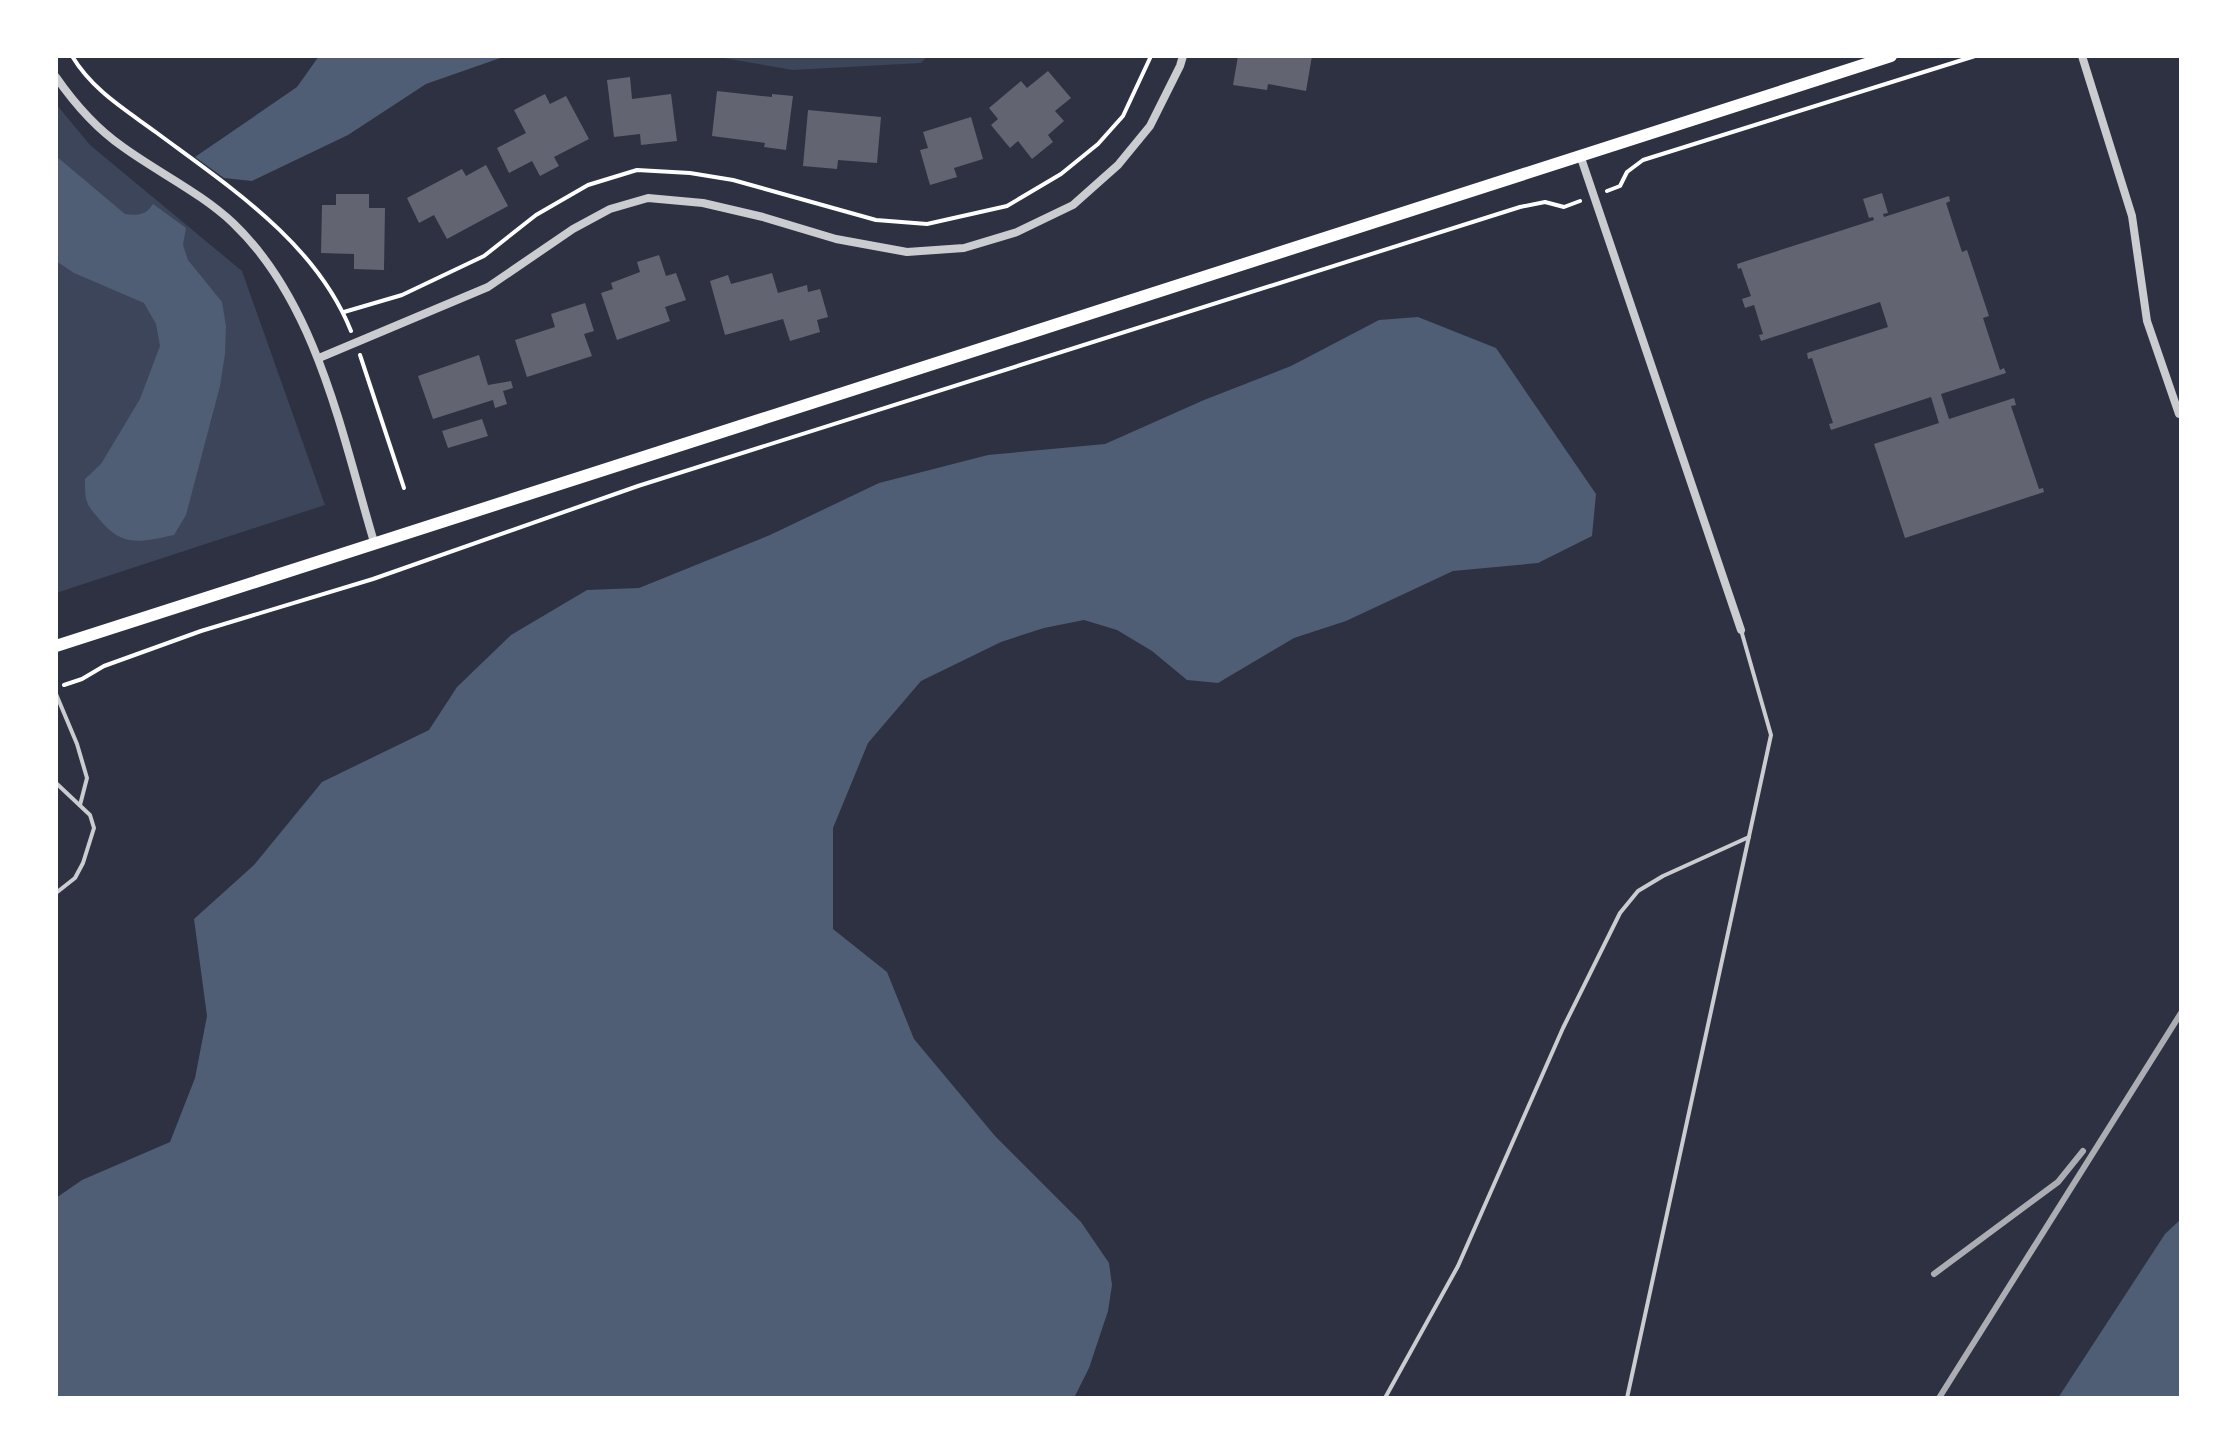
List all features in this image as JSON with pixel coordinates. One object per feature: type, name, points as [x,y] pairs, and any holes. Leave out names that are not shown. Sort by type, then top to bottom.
[{"type":"main road","points":[[56,646],[374,542],[1028,336],[1891,56]]},
{"type":"street","points":[[319,358],[488,287],[573,229],[610,209],[648,198],[703,203],[836,239],[907,252],[964,248],[1017,232],[1073,205],[1118,165],[1150,126],[1183,56]]},
{"type":"street","points":[[2082,56],[2132,216],[2147,321],[2179,414]]},
{"type":"street","points":[[56,77],[70,98],[121,146],[232,221],[264,256],[319,358],[374,542]]},
{"type":"street","points":[[1580,155],[1741,630]]},
{"type":"lane","points":[[1627,1398],[1771,735],[1741,630]]},
{"type":"lane","points":[[56,694],[87,778],[80,805]]},
{"type":"lane","points":[[56,783],[90,815],[94,828],[79,870],[56,893]]},
{"type":"lane","points":[[1385,1398],[1458,1266],[1563,1028],[1620,913],[1638,891],[1650,883],[1749,837]]},
{"type":"path","points":[[56,687],[201,631],[373,579],[638,486],[1040,357],[1520,207],[1545,202],[1564,207],[1620,186],[1627,172],[1643,160],[1975,56]]},
{"type":"shaded area","points":[[319,56],[506,56],[426,84],[348,135],[252,181],[224,178],[195,157],[297,87]]},
{"type":"shaded area","points":[[712,56],[928,56],[921,63],[793,70]]},
{"type":"shaded area","points":[[56,104],[90,145],[242,271],[325,505],[56,593]]},
{"type":"shaded area","points":[[56,156],[125,214],[141,214],[153,204],[186,228],[183,245],[188,260],[222,302],[226,326],[220,386],[186,515],[174,535],[142,541],[124,539],[108,528],[88,505],[85,479],[101,464],[140,399],[160,346],[156,324],[144,303],[74,273],[56,261]]},
{"type":"shaded area","points":[[1418,317],[1496,348],[1596,494],[1592,536],[1538,563],[1453,571],[1346,621],[1294,638],[1218,683],[1187,680],[1152,651],[1117,630],[1084,620],[1044,628],[1001,642],[921,681],[868,743],[833,828],[833,929],[887,972],[914,1039],[995,1136],[1081,1222],[1109,1263],[1112,1285],[1108,1311],[1089,1368],[1074,1398],[56,1398],[56,1198],[82,1180],[170,1142],[195,1078],[207,1016],[194,919],[254,865],[322,782],[429,730],[457,687],[511,635],[587,590],[639,588],[770,535],[879,483],[988,455],[1105,444],[1291,366],[1379,320]]},
{"type":"shaded area","points":[[2181,1219],[2181,1398],[2058,1398],[2165,1234]]},
{"type":"building","points":[[1238,56],[1312,56],[1306,91],[1268,84],[1267,90],[1233,85]]},
{"type":"building","points":[[1048,71],[1071,98],[1055,111],[1064,121],[1048,135],[1053,142],[1032,159],[1018,141],[1010,148],[991,125],[998,119],[989,108],[1021,81],[1027,88]]},
{"type":"building","points":[[630,77],[632,99],[671,94],[677,141],[641,145],[640,134],[614,137],[607,80]]},
{"type":"building","points":[[717,91],[793,96],[786,150],[764,147],[765,143],[712,136]]},
{"type":"building","points":[[545,94],[550,104],[566,96],[589,139],[554,157],[559,166],[540,176],[532,161],[509,173],[497,148],[526,133],[514,110]]},
{"type":"building","points":[[808,110],[881,117],[877,163],[838,160],[837,169],[803,166]]},
{"type":"building","points":[[971,117],[983,159],[954,168],[957,177],[930,185],[920,150],[928,148],[923,132]]},
{"type":"building","points":[[486,165],[508,206],[447,239],[434,215],[419,223],[407,198],[462,169],[466,176]]},
{"type":"building","points":[[1882,193],[1888,213],[1883,214],[1884,217],[1949,196],[1950,201],[1946,203],[1962,252],[1967,250],[1989,316],[1983,318],[2000,370],[2004,368],[2006,373],[1941,394],[1949,419],[2014,398],[2016,405],[2011,406],[2039,489],[2043,488],[2044,492],[1905,538],[1874,444],[1939,423],[1931,397],[1831,430],[1829,424],[1833,423],[1812,358],[1808,359],[1807,353],[1888,327],[1880,302],[1761,341],[1759,335],[1763,334],[1754,305],[1745,308],[1742,299],[1751,296],[1737,264],[1874,220],[1873,217],[1869,218],[1863,199]]},
{"type":"building","points":[[336,194],[369,194],[369,208],[385,208],[384,270],[354,269],[354,254],[321,253],[322,205],[336,205]]},
{"type":"building","points":[[659,255],[666,276],[676,273],[686,300],[665,307],[670,321],[617,340],[601,293],[613,289],[611,283],[640,272],[637,262]]},
{"type":"building","points":[[772,273],[778,293],[807,285],[808,292],[820,289],[828,317],[817,320],[820,332],[790,341],[783,319],[725,335],[710,281],[728,275],[731,284]]},
{"type":"building","points":[[585,303],[594,331],[584,334],[592,356],[527,377],[515,340],[555,327],[551,314]]},
{"type":"building","points":[[479,355],[488,385],[511,381],[513,388],[503,391],[507,404],[495,408],[493,400],[433,419],[418,376]]},
{"type":"building","points":[[482,419],[488,436],[448,448],[442,431]]},
{"type":"railway","points":[[1939,1398],[2181,1013]]},
{"type":"railway","points":[[1934,1274],[2058,1182],[2083,1151]]}]
